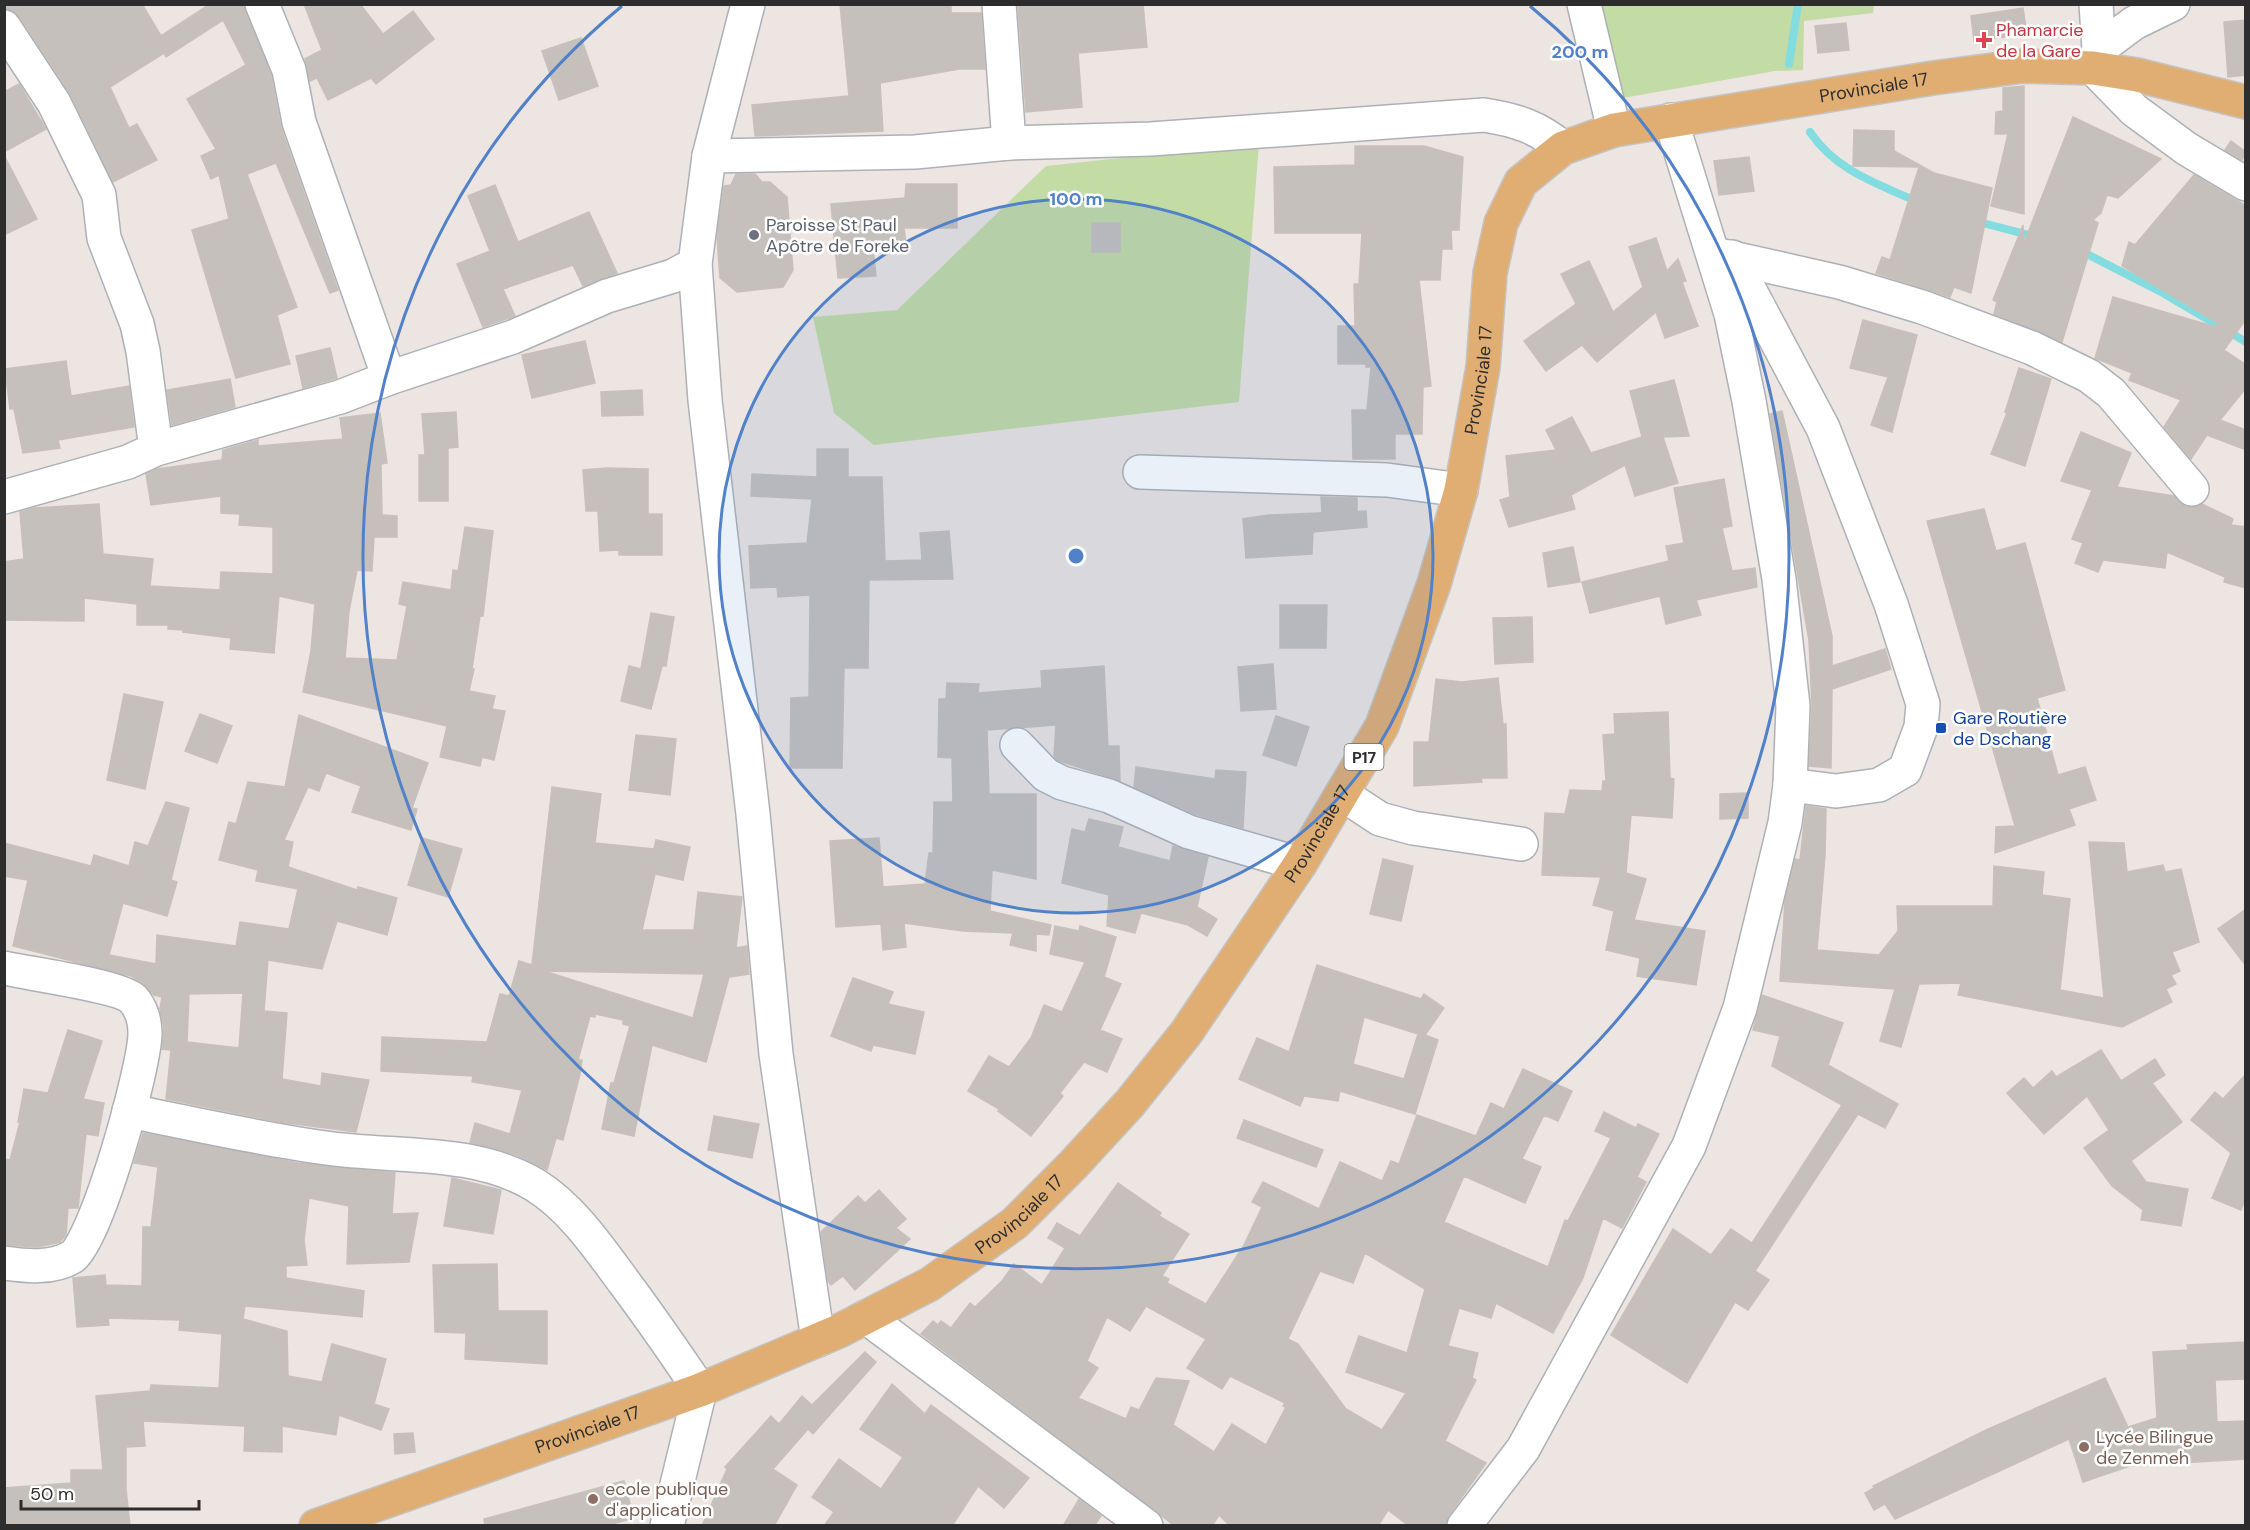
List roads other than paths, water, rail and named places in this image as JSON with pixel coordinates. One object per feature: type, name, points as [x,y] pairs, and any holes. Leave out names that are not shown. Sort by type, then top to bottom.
[{"type":"main road","name":"Provinciale 17","points":[[316,1526],[346,1520],[700,1390],[818,1340],[930,1284],[1015,1223],[1130,1103],[1186,1033],[1300,864],[1382,726],[1434,584],[1461,490],[1483,367],[1490,273],[1501,223],[1521,182],[1563,148],[1614,130],[1671,120],[2023,66],[2096,58],[2137,75],[2246,102]]},
{"type":"street","points":[[262,4],[289,69],[299,122],[389,378]]},
{"type":"street","points":[[748,4],[709,156],[695,264],[705,400],[753,814],[776,1054],[818,1340]]},
{"type":"street","points":[[999,4],[1009,143]]},
{"type":"street","points":[[1584,4],[1614,130]]},
{"type":"street","points":[[2096,4],[2096,58],[2134,110],[2187,149],[2246,184]]},
{"type":"street","points":[[2096,58],[2134,23],[2173,4]]},
{"type":"street","points":[[4,27],[54,103],[99,195],[104,238],[137,324],[143,351],[156,449]]},
{"type":"street","points":[[709,156],[915,152],[1009,143],[1151,139],[1484,115],[1516,120],[1542,131],[1563,148]]},
{"type":"street","points":[[1671,120],[1722,255],[1823,428],[1888,595],[1923,704],[1921,727],[1905,770],[1879,785],[1836,791],[1790,785]]},
{"type":"street","points":[[1722,255],[1839,282],[1922,307],[2032,348],[2089,376],[2111,393],[2192,489]]},
{"type":"street","points":[[1464,1526],[1523,1449],[1689,1146],[1740,1008],[1785,823],[1790,785],[1793,706],[1779,579],[1722,255]]},
{"type":"street","points":[[4,497],[128,462],[156,449],[340,397],[389,378],[513,337],[607,296],[673,276],[695,264]]},
{"type":"street","points":[[1140,472],[1388,480],[1461,490]]},
{"type":"street","points":[[1017,745],[1046,775],[1062,783],[1109,796],[1189,832],[1300,864]]},
{"type":"street","points":[[1342,794],[1380,819],[1413,828],[1521,844]]},
{"type":"street","points":[[4,968],[114,990],[132,998],[142,1014],[145,1034],[129,1110],[89,1235],[72,1256],[46,1266],[4,1263]]},
{"type":"street","points":[[129,1110],[243,1135],[327,1148],[449,1158],[502,1168],[536,1186],[576,1220],[700,1390],[667,1526]]},
{"type":"street","points":[[866,1317],[1146,1526]]},
{"type":"waterway","points":[[1789,64],[1798,4]]},
{"type":"waterway","points":[[1810,132],[1820,145],[1845,167],[1918,202]]},
{"type":"waterway","points":[[1975,221],[2036,237]]},
{"type":"waterway","points":[[2079,250],[2163,293],[2246,342]]},
{"type":"place","name":"Phamarcie de la Gare","points":[[1984,40]]},
{"type":"place","name":"Paroisse St Paul Apôtre de Foreke","points":[[754,235]]},
{"type":"place","name":"Gare Routière de Dschang","points":[[1941,728]]},
{"type":"place","name":"Lycée Bilingue de Zenmeh","points":[[2084,1447]]},
{"type":"place","name":"ecole publique d'application","points":[[593,1499]]}]
